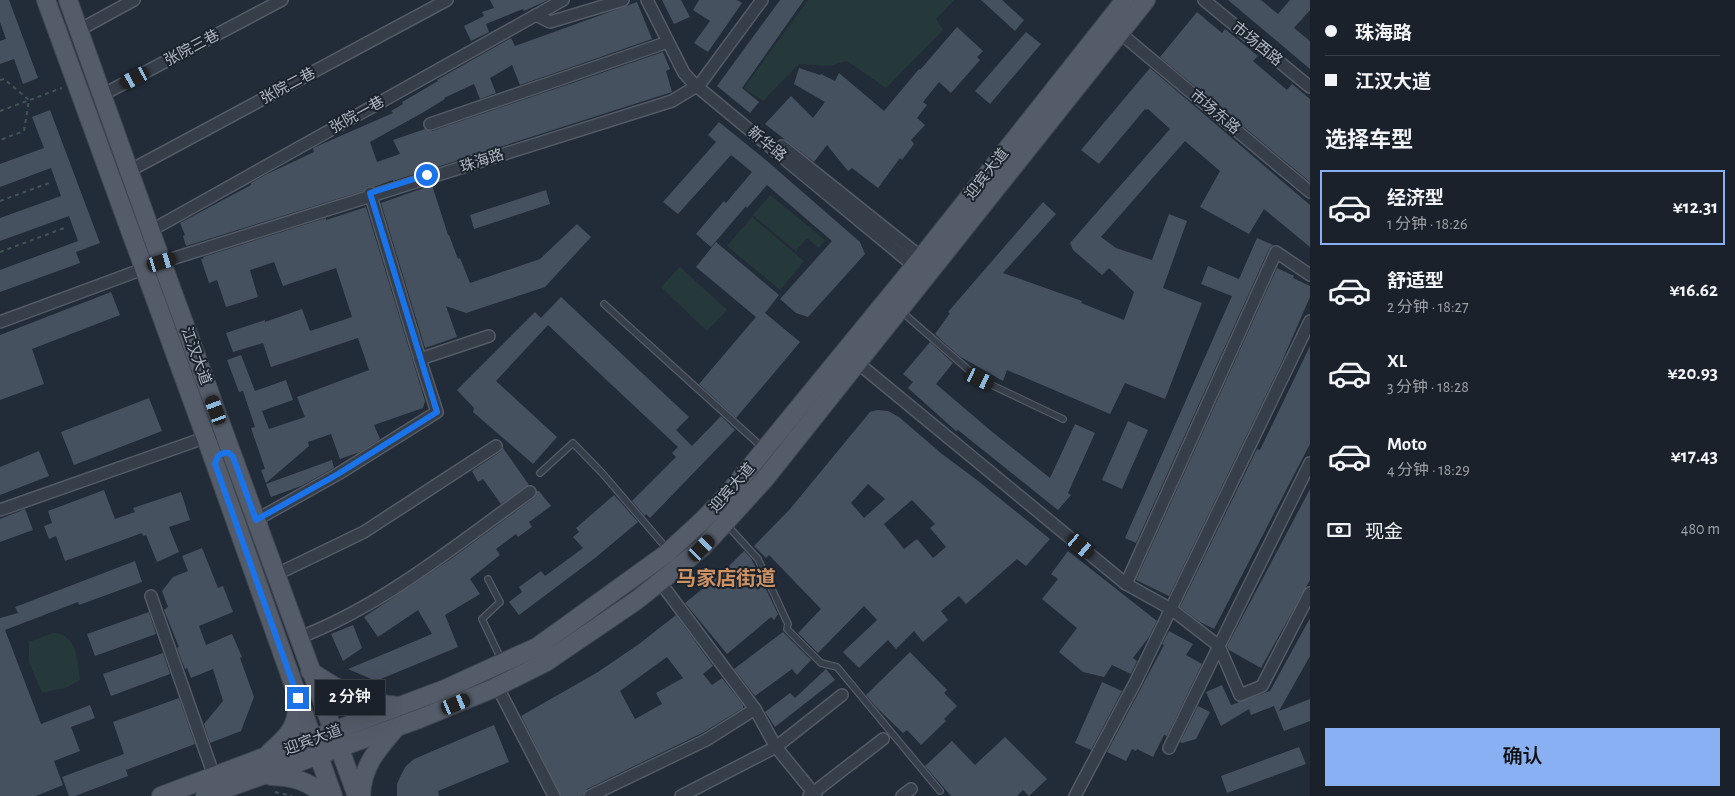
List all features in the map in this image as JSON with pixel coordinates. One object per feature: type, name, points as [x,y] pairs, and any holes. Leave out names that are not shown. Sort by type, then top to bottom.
[{"type":"main road","name":"江汉大道","points":[[46,0],[206,438],[333,796]]},
{"type":"main road","name":"江汉大道","points":[[68,0],[298,638],[357,796]]},
{"type":"main road","name":"迎宾大道","points":[[161,796],[264,758],[396,727],[497,686],[553,657],[637,600],[702,548],[726,524],[764,480],[918,261],[1125,0]]},
{"type":"main road","name":"迎宾大道","points":[[336,740],[402,706],[445,689],[537,647],[669,551],[717,507],[764,449],[851,357],[900,310],[1146,0]]},
{"type":"main road","points":[[198,416],[207,422],[215,418],[216,410]]},
{"type":"main road","points":[[215,464],[217,456],[220,454],[229,453],[233,457]]},
{"type":"main road","points":[[310,671],[343,693],[378,704],[402,706]]},
{"type":"main road","points":[[264,758],[287,738],[298,717],[298,698]]},
{"type":"main road","points":[[361,796],[361,781],[372,756],[396,727]]},
{"type":"main road","name":"迎宾大道","points":[[205,796],[262,775],[316,747]]},
{"type":"main road","points":[[262,775],[294,777],[317,789],[324,796]]},
{"type":"street","points":[[79,30],[134,0]]},
{"type":"street","name":"张院三巷","points":[[102,95],[282,0]]},
{"type":"street","name":"张院二巷","points":[[129,169],[440,0]]},
{"type":"street","name":"张院二巷","points":[[129,169],[447,0]]},
{"type":"street","name":"张院一巷","points":[[150,229],[556,0]]},
{"type":"street","name":"张院一巷","points":[[150,229],[563,0]]},
{"type":"street","points":[[536,15],[550,22],[623,0]]},
{"type":"street","name":"新华路","points":[[647,0],[684,73],[918,261]]},
{"type":"street","name":"新华路","points":[[655,0],[689,71],[698,83]]},
{"type":"street","name":"珠海路","points":[[698,83],[757,0]]},
{"type":"street","name":"珠海路","points":[[0,322],[143,269],[161,260],[672,101],[698,83],[762,0]]},
{"type":"street","name":"市场西路","points":[[1204,0],[1310,87]]},
{"type":"street","name":"市场东路","points":[[1120,33],[1310,192]]},
{"type":"street","points":[[430,124],[668,42]]},
{"type":"street","points":[[256,520],[338,474],[437,412],[371,195]]},
{"type":"street","points":[[1126,584],[1276,252],[1310,275]]},
{"type":"street","points":[[1075,796],[1136,681],[1310,321]]},
{"type":"street","points":[[420,360],[489,336]]},
{"type":"street","points":[[851,357],[1126,584],[1170,609],[1219,646],[1240,694],[1262,686],[1310,593]]},
{"type":"street","points":[[0,510],[224,431]]},
{"type":"street","points":[[275,574],[364,532],[496,446]]},
{"type":"street","points":[[1168,748],[1310,463]]},
{"type":"street","points":[[298,638],[347,617],[414,575],[530,492]]},
{"type":"street","points":[[660,582],[755,709],[776,747],[813,795],[883,739]]},
{"type":"street","points":[[151,596],[214,776]]},
{"type":"street","points":[[497,686],[554,796]]},
{"type":"street","points":[[681,796],[776,747],[842,695]]},
{"type":"street","points":[[590,796],[706,740],[755,709]]},
{"type":"lane","points":[[604,304],[764,449]]},
{"type":"lane","points":[[900,310],[980,379],[1063,419]]},
{"type":"lane","points":[[540,473],[573,443],[603,474],[669,551]]},
{"type":"lane","points":[[726,524],[758,559],[788,624],[787,629],[821,663],[837,667],[940,791]]},
{"type":"lane","points":[[488,578],[500,602],[482,619],[503,663]]},
{"type":"path","points":[[0,80],[4,79],[28,100]]},
{"type":"path","points":[[0,111],[76,82]]},
{"type":"path","points":[[0,140],[24,131],[28,100]]},
{"type":"path","points":[[0,201],[52,182]]},
{"type":"path","points":[[0,252],[67,227]]},
{"type":"path","points":[[274,792],[292,796]]},
{"type":"green space","points":[[808,0],[954,0],[936,19],[943,30],[886,88],[847,61],[830,66],[799,64],[763,101],[744,88]]},
{"type":"green space","points":[[770,195],[825,240],[819,248],[807,238],[796,251],[753,215]]},
{"type":"green space","points":[[752,217],[804,261],[780,290],[727,246]]},
{"type":"green space","points":[[680,267],[727,310],[707,331],[661,287]]},
{"type":"green space","points":[[52,633],[60,634],[67,638],[75,649],[80,680],[68,687],[42,693],[29,662],[29,642]]},
{"type":"building","points":[[0,0],[9,0],[38,78],[23,84],[14,59],[0,64],[0,41],[6,39],[0,22]]},
{"type":"building","points":[[490,0],[548,0],[524,11],[523,9],[486,24],[489,32],[471,41],[464,26],[484,16],[482,12],[494,8]]},
{"type":"building","points":[[662,0],[681,0],[690,17],[674,24]]},
{"type":"building","points":[[699,0],[737,0],[742,3],[708,52],[694,43],[710,21],[693,10]]},
{"type":"building","points":[[780,0],[804,0],[742,88],[759,102],[750,113],[717,86]]},
{"type":"building","points":[[981,0],[1002,0],[1024,20],[1015,31]]},
{"type":"building","points":[[1228,0],[1261,0],[1278,14],[1290,0],[1310,0],[1310,10],[1294,28],[1310,41],[1310,69]]},
{"type":"building","points":[[637,2],[652,39],[520,85],[512,65],[490,78],[496,93],[480,99],[474,84],[444,98],[422,113],[370,142],[377,162],[400,154],[393,140],[425,129],[432,131],[663,52],[670,69],[666,71],[672,92],[374,187],[367,186],[363,191],[186,246],[183,236],[185,235],[180,223],[251,185],[251,183],[265,175],[314,152],[313,148],[393,113],[391,111],[403,104],[402,102],[511,38],[515,46]]},
{"type":"building","points":[[1197,12],[1222,33],[1225,29],[1258,56],[1253,61],[1287,90],[1292,84],[1310,99],[1310,182],[1160,57]]},
{"type":"building","points":[[957,27],[983,51],[977,57],[980,60],[951,93],[939,82],[923,102],[927,105],[917,118],[925,125],[911,140],[914,144],[902,160],[900,158],[878,188],[852,168],[848,171],[827,145],[814,162],[765,124],[791,96],[813,118],[825,102],[794,84],[799,68],[821,74],[835,81],[839,73],[884,111]]},
{"type":"building","points":[[1026,32],[1041,44],[990,104],[975,91]]},
{"type":"building","points":[[1150,68],[1310,205],[1310,247],[1264,209],[1249,234],[1200,207],[1220,171],[1185,141],[1101,237],[1116,248],[1152,260],[1169,214],[1187,221],[1163,288],[1202,303],[1165,399],[1125,383],[1110,414],[1007,370],[1003,381],[959,356],[935,334],[950,313],[948,312],[1043,202],[1056,214],[1003,273],[1082,301],[1081,303],[1124,320],[1134,292],[1109,268],[1102,275],[1073,250],[1070,243],[1170,129],[1148,109],[1145,109],[1099,164],[1081,150]]},
{"type":"building","points":[[50,110],[100,243],[76,252],[80,263],[0,292],[0,270],[78,241],[69,216],[0,241],[0,218],[61,196],[51,168],[0,187],[0,164],[44,148],[32,117]]},
{"type":"building","points":[[719,122],[860,242],[865,254],[808,317],[796,313],[780,299],[832,241],[767,185],[747,208],[746,206],[711,247],[696,234],[752,172],[731,155],[678,214],[663,202],[716,142],[708,135]]},
{"type":"building","points":[[432,185],[448,235],[470,283],[540,259],[577,224],[591,237],[545,287],[466,313],[446,306],[457,337],[425,348],[381,203]]},
{"type":"building","points":[[546,190],[550,204],[474,229],[470,215]]},
{"type":"building","points":[[366,207],[425,401],[423,408],[374,425],[380,439],[360,452],[340,459],[331,434],[308,442],[309,446],[266,483],[261,470],[265,469],[251,428],[255,427],[243,391],[239,392],[227,360],[241,355],[255,391],[286,380],[293,400],[262,411],[269,429],[305,417],[297,397],[369,370],[358,338],[271,367],[263,343],[233,352],[226,333],[302,309],[310,331],[352,317],[336,268],[283,286],[274,262],[250,270],[258,297],[226,307],[217,280],[209,283],[201,259],[326,218],[326,220]]},
{"type":"building","points":[[1257,238],[1273,245],[1269,249],[1136,543],[1125,538],[1232,296],[1201,284],[1208,266],[1239,279]]},
{"type":"building","points":[[716,242],[779,295],[765,313],[800,342],[736,418],[699,384],[756,317],[696,267]]},
{"type":"building","points":[[1277,268],[1310,286],[1310,297],[1280,366],[1169,596],[1136,580]]},
{"type":"building","points":[[111,292],[120,315],[32,349],[44,384],[0,400],[0,335]]},
{"type":"building","points":[[561,297],[689,417],[676,430],[692,446],[721,416],[735,430],[650,518],[646,514],[645,516],[632,501],[676,457],[672,453],[678,447],[548,325],[496,381],[557,437],[533,464],[473,412],[474,408],[457,390],[535,312],[541,318]]},
{"type":"building","points":[[930,342],[953,363],[936,384],[1050,478],[1075,424],[1095,433],[1068,493],[1071,495],[1058,510],[958,430],[956,431],[908,388],[913,382],[903,374]]},
{"type":"building","points":[[1310,346],[1310,444],[1214,629],[1200,622],[1180,607],[1257,449],[1260,450]]},
{"type":"building","points":[[149,398],[162,431],[74,465],[61,432]]},
{"type":"building","points":[[877,410],[888,411],[899,417],[942,454],[1050,539],[1026,566],[1017,559],[966,604],[959,596],[941,611],[948,620],[923,642],[914,631],[896,649],[888,640],[859,668],[843,652],[877,620],[864,606],[818,653],[798,633],[821,609],[769,555],[766,558],[754,546],[790,509],[870,412]],"holes":[[[868,484],[885,499],[864,518],[851,503]],[[912,500],[935,524],[930,528],[946,547],[933,558],[917,539],[904,549],[884,524]]]},
{"type":"building","points":[[1128,421],[1148,430],[1122,489],[1102,480]]},
{"type":"building","points":[[503,448],[529,485],[501,504],[483,479],[478,482],[472,471]]},
{"type":"building","points":[[39,451],[49,476],[0,495],[0,467]]},
{"type":"building","points":[[332,460],[334,468],[301,486],[271,497],[266,484]]},
{"type":"building","points":[[1310,489],[1310,580],[1261,668],[1229,650],[1227,646]]},
{"type":"building","points":[[104,490],[115,519],[135,512],[133,508],[181,492],[190,520],[169,527],[179,552],[157,562],[146,535],[143,536],[142,533],[65,561],[56,536],[49,539],[44,526],[52,523],[48,511]]},
{"type":"building","points":[[537,491],[551,506],[529,522],[532,527],[518,537],[516,534],[496,549],[500,555],[470,579],[480,594],[445,615],[458,647],[376,681],[348,669],[432,634],[418,610],[378,637],[364,617],[451,559],[534,498]]},
{"type":"building","points":[[614,495],[638,522],[595,558],[519,615],[509,602],[522,592],[519,587],[541,571],[545,576],[583,548],[573,537],[579,532],[576,528]]},
{"type":"building","points":[[25,509],[33,530],[0,542],[0,519]]},
{"type":"building","points":[[202,548],[218,588],[223,586],[233,612],[199,626],[206,645],[232,634],[242,657],[240,658],[254,697],[241,731],[210,743],[204,724],[223,701],[213,669],[191,678],[187,668],[185,669],[177,648],[179,647],[164,610],[168,607],[162,591],[173,577],[188,571],[182,556]]},
{"type":"building","points":[[744,551],[751,558],[778,614],[774,620],[771,617],[727,654],[685,603],[722,573]]},
{"type":"building","points":[[1068,551],[1157,621],[1149,637],[1133,658],[1137,661],[1131,674],[1112,665],[1104,677],[1083,672],[1059,652],[1077,628],[1042,599],[1058,579],[1051,574]]},
{"type":"building","points":[[135,561],[142,582],[79,605],[78,602],[5,630],[41,724],[90,705],[95,718],[71,727],[80,751],[54,761],[63,785],[36,796],[0,796],[0,618],[18,613],[15,607]]},
{"type":"building","points":[[149,612],[156,634],[95,656],[87,634]]},
{"type":"building","points":[[676,615],[713,666],[703,674],[712,685],[722,678],[743,705],[743,708],[702,733],[587,789],[582,796],[561,796],[521,716],[598,672],[639,644]],"holes":[[[667,657],[683,678],[656,693],[662,704],[635,719],[620,691]]]},
{"type":"building","points":[[1310,618],[1310,656],[1279,711],[1310,699],[1310,721],[1284,731],[1274,706],[1251,715],[1249,709],[1221,726],[1206,692],[1222,685],[1231,705],[1270,691]]},
{"type":"building","points":[[353,625],[362,648],[343,661],[331,634]]},
{"type":"building","points":[[1169,631],[1193,644],[1186,655],[1202,664],[1167,736],[1164,735],[1153,757],[1137,749],[1136,751],[1132,749],[1126,761],[1107,752],[1164,645],[1162,644]]},
{"type":"building","points":[[783,632],[811,660],[797,675],[792,669],[755,696],[734,669]]},
{"type":"building","points":[[910,652],[947,690],[944,693],[957,706],[944,719],[946,721],[921,745],[907,730],[903,733],[866,695]]},
{"type":"building","points":[[163,653],[170,674],[111,696],[103,674]]},
{"type":"building","points":[[826,669],[835,680],[775,727],[765,712],[790,693],[795,698]]},
{"type":"building","points":[[1102,682],[1122,691],[1091,750],[1075,743]]},
{"type":"building","points":[[179,698],[195,744],[126,770],[128,776],[75,796],[69,796],[62,777],[124,754],[113,722]]},
{"type":"building","points":[[1198,706],[1210,712],[1196,739],[1182,743],[1180,742]]},
{"type":"building","points":[[494,725],[509,762],[438,791],[439,796],[397,796],[397,784],[401,775],[406,766],[414,759]]},
{"type":"building","points":[[1005,737],[1047,779],[1029,796],[1023,790],[1017,796],[951,796],[925,766],[952,741],[975,765]]},
{"type":"building","points":[[1299,747],[1306,764],[1227,793],[1221,776]]},
{"type":"district","name":"马家店街道","points":[[726,579]]},
{"type":"route","points":[[298,698],[215,464],[217,456],[220,454],[229,453],[233,457],[256,520],[338,474],[437,412],[370,193],[427,175]]}]
